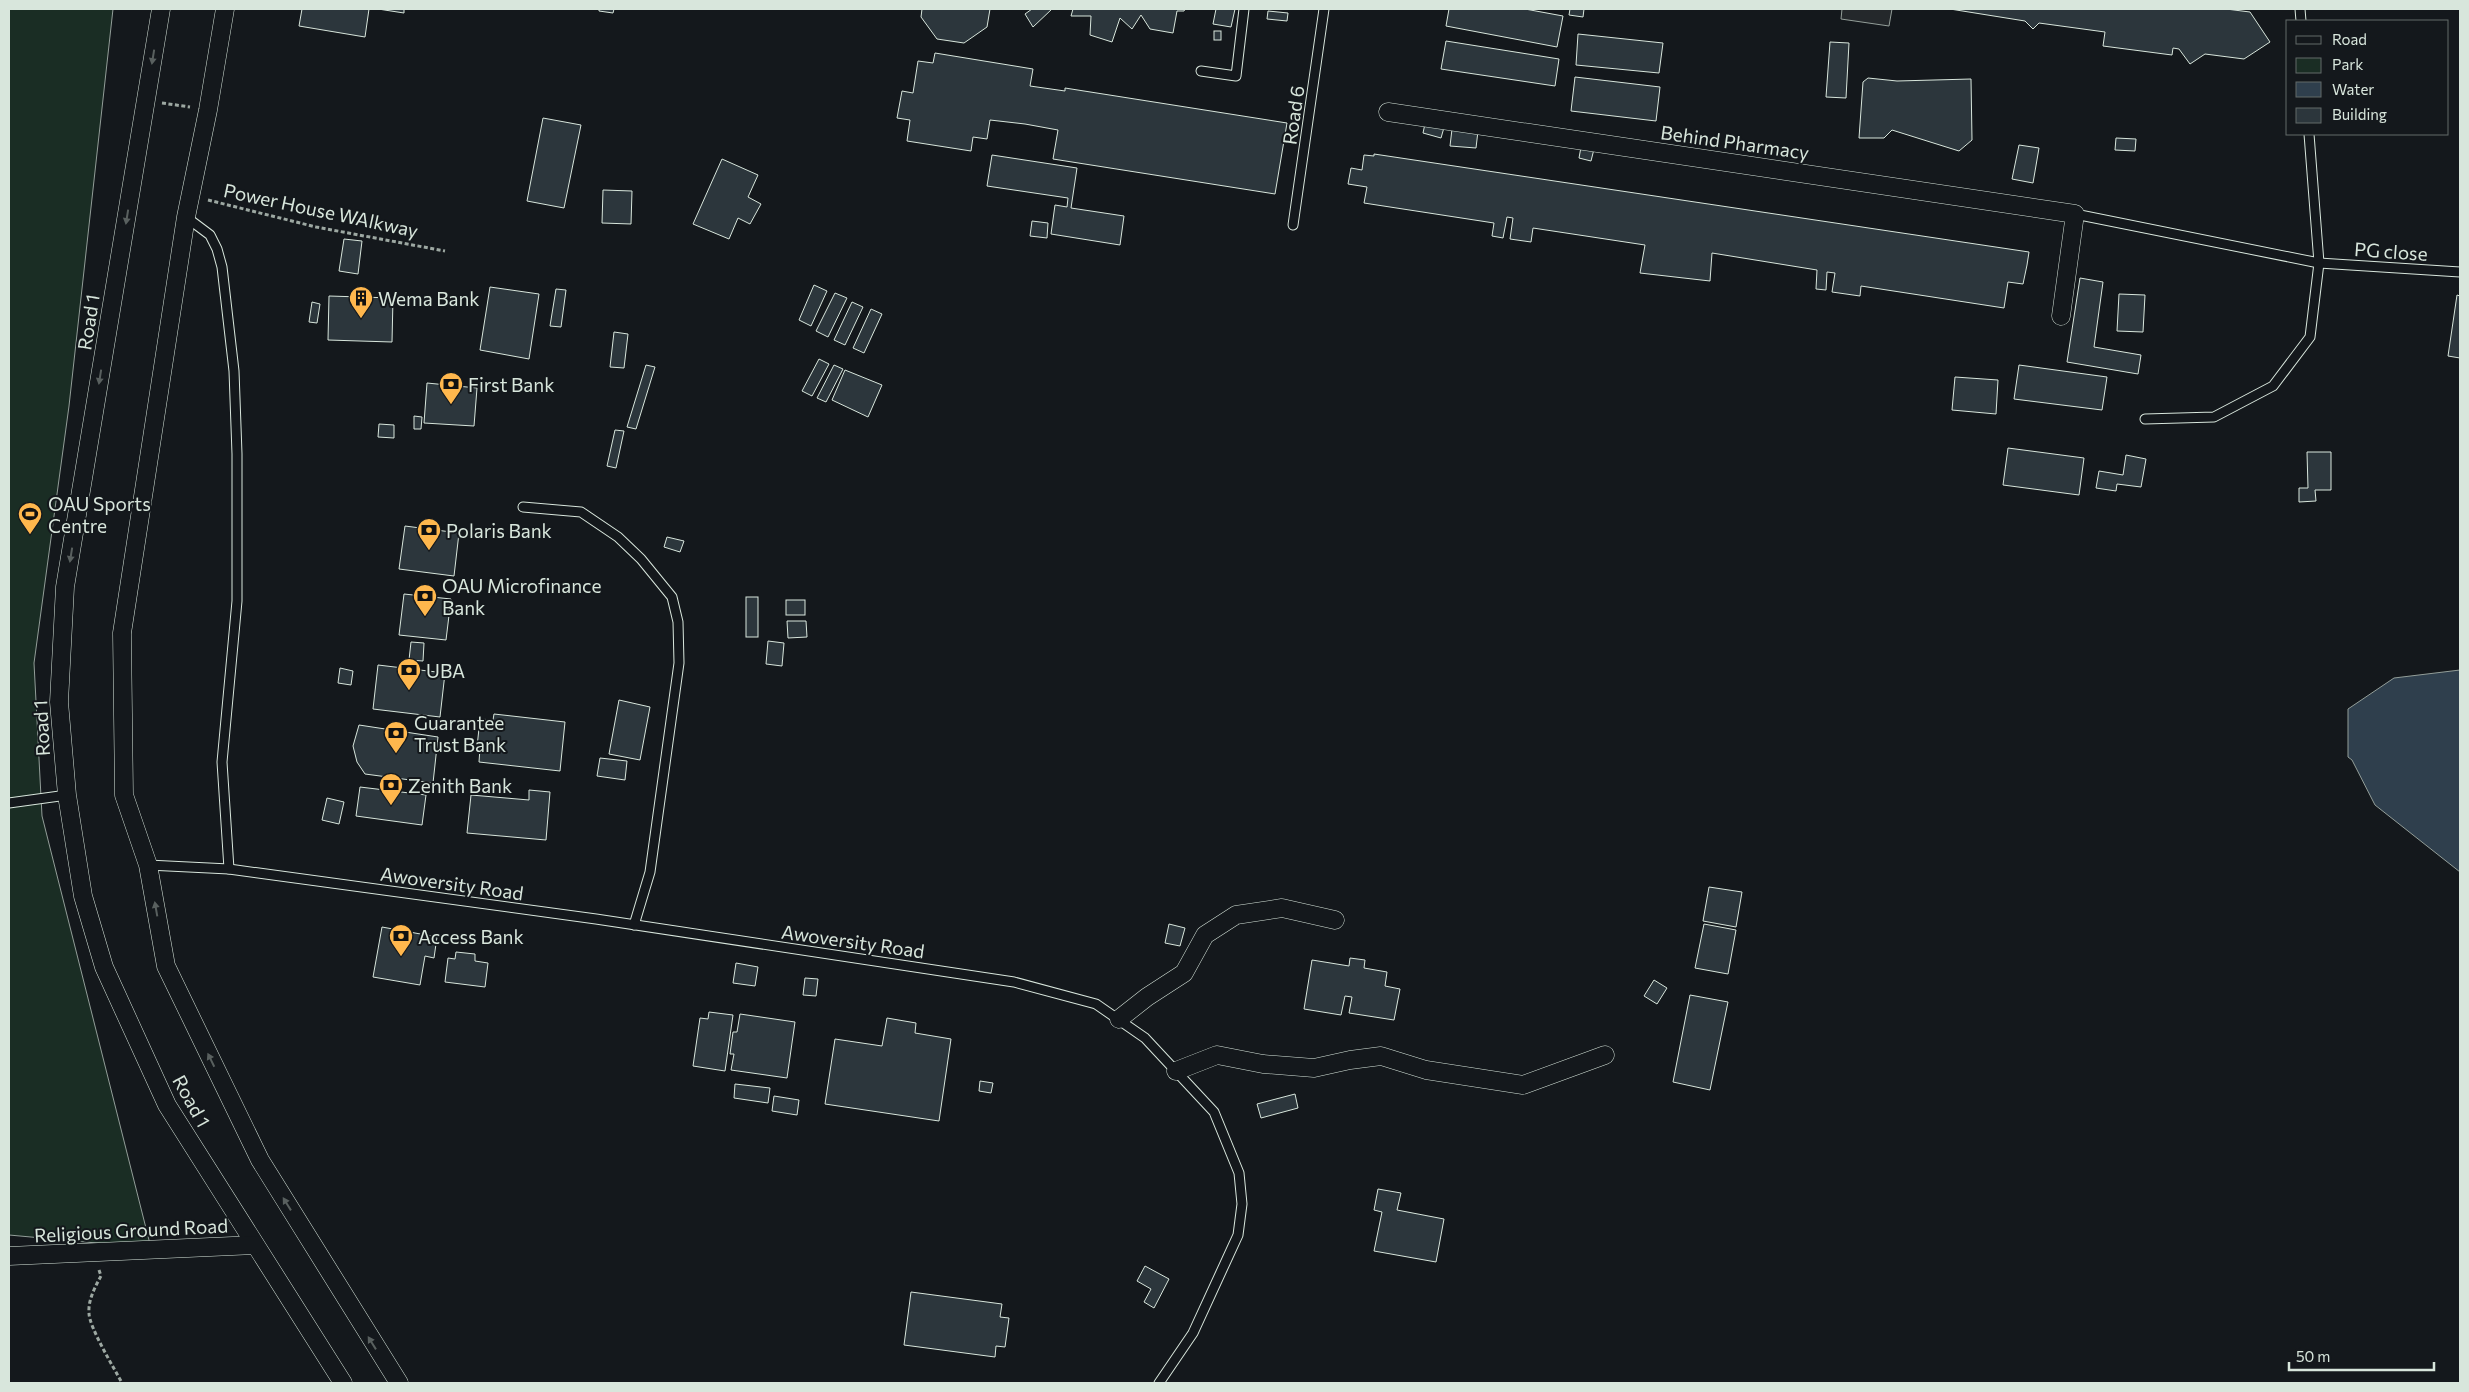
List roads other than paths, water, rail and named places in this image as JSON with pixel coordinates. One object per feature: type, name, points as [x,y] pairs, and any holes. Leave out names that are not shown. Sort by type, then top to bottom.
[{"type":"street","name":"Road 1","points":[[161,9],[65,587],[59,702],[67,795],[84,896],[104,967],[167,1105],[343,1383]]},
{"type":"street","name":"Road 1","points":[[225,9],[208,110],[186,216],[122,633],[124,795],[148,864],[166,966],[260,1160],[399,1383]]},
{"type":"street","name":"Behind Pharmacy","points":[[1388,112],[2075,214]]},
{"type":"street","points":[[2061,316],[2075,214]]},
{"type":"street","points":[[1119,1019],[1147,997],[1184,973],[1205,935],[1236,915],[1282,908],[1335,920]]},
{"type":"street","points":[[1176,1070],[1217,1054],[1263,1064],[1314,1068],[1350,1060],[1381,1056],[1426,1070],[1523,1085],[1606,1054]]},
{"type":"street","name":"Religious Ground Road","points":[[9,1256],[255,1245]]},
{"type":"lane","points":[[1201,71],[1236,76],[1244,9]]},
{"type":"lane","name":"Road 6","points":[[1293,225],[1324,9]]},
{"type":"lane","points":[[2145,419],[2214,417],[2273,386],[2310,337],[2319,263],[2310,135]]},
{"type":"lane","name":"PG close","points":[[2075,214],[2319,263],[2460,272]]},
{"type":"lane","points":[[186,216],[210,235],[217,248],[222,267],[234,371],[237,454],[237,601],[222,762],[229,869]]},
{"type":"lane","points":[[523,507],[582,512],[618,537],[642,559],[672,597],[678,622],[679,663],[650,872],[634,925]]},
{"type":"lane","points":[[9,803],[67,795]]},
{"type":"lane","name":"Awoversity Road","points":[[148,864],[229,869],[634,925],[1014,982],[1096,1004],[1145,1038],[1214,1112],[1239,1173],[1242,1204],[1238,1235],[1193,1332],[1159,1383]]},
{"type":"water","points":[[2460,670],[2460,872],[2375,805],[2352,760],[2348,757],[2348,709],[2394,678]]},
{"type":"place","name":"Wema Bank","points":[[361,319]]},
{"type":"place","name":"First Bank","points":[[451,405]]},
{"type":"place","name":"OAU Sports Centre","points":[[30,535]]},
{"type":"place","name":"Polaris Bank","points":[[429,551]]},
{"type":"place","name":"OAU Microfinance Bank","points":[[425,617]]},
{"type":"place","name":"UBA","points":[[409,691]]},
{"type":"place","name":"Guarantee Trust Bank","points":[[396,754]]},
{"type":"place","name":"Zenith Bank","points":[[391,806]]},
{"type":"place","name":"Access Bank","points":[[401,957]]}]
